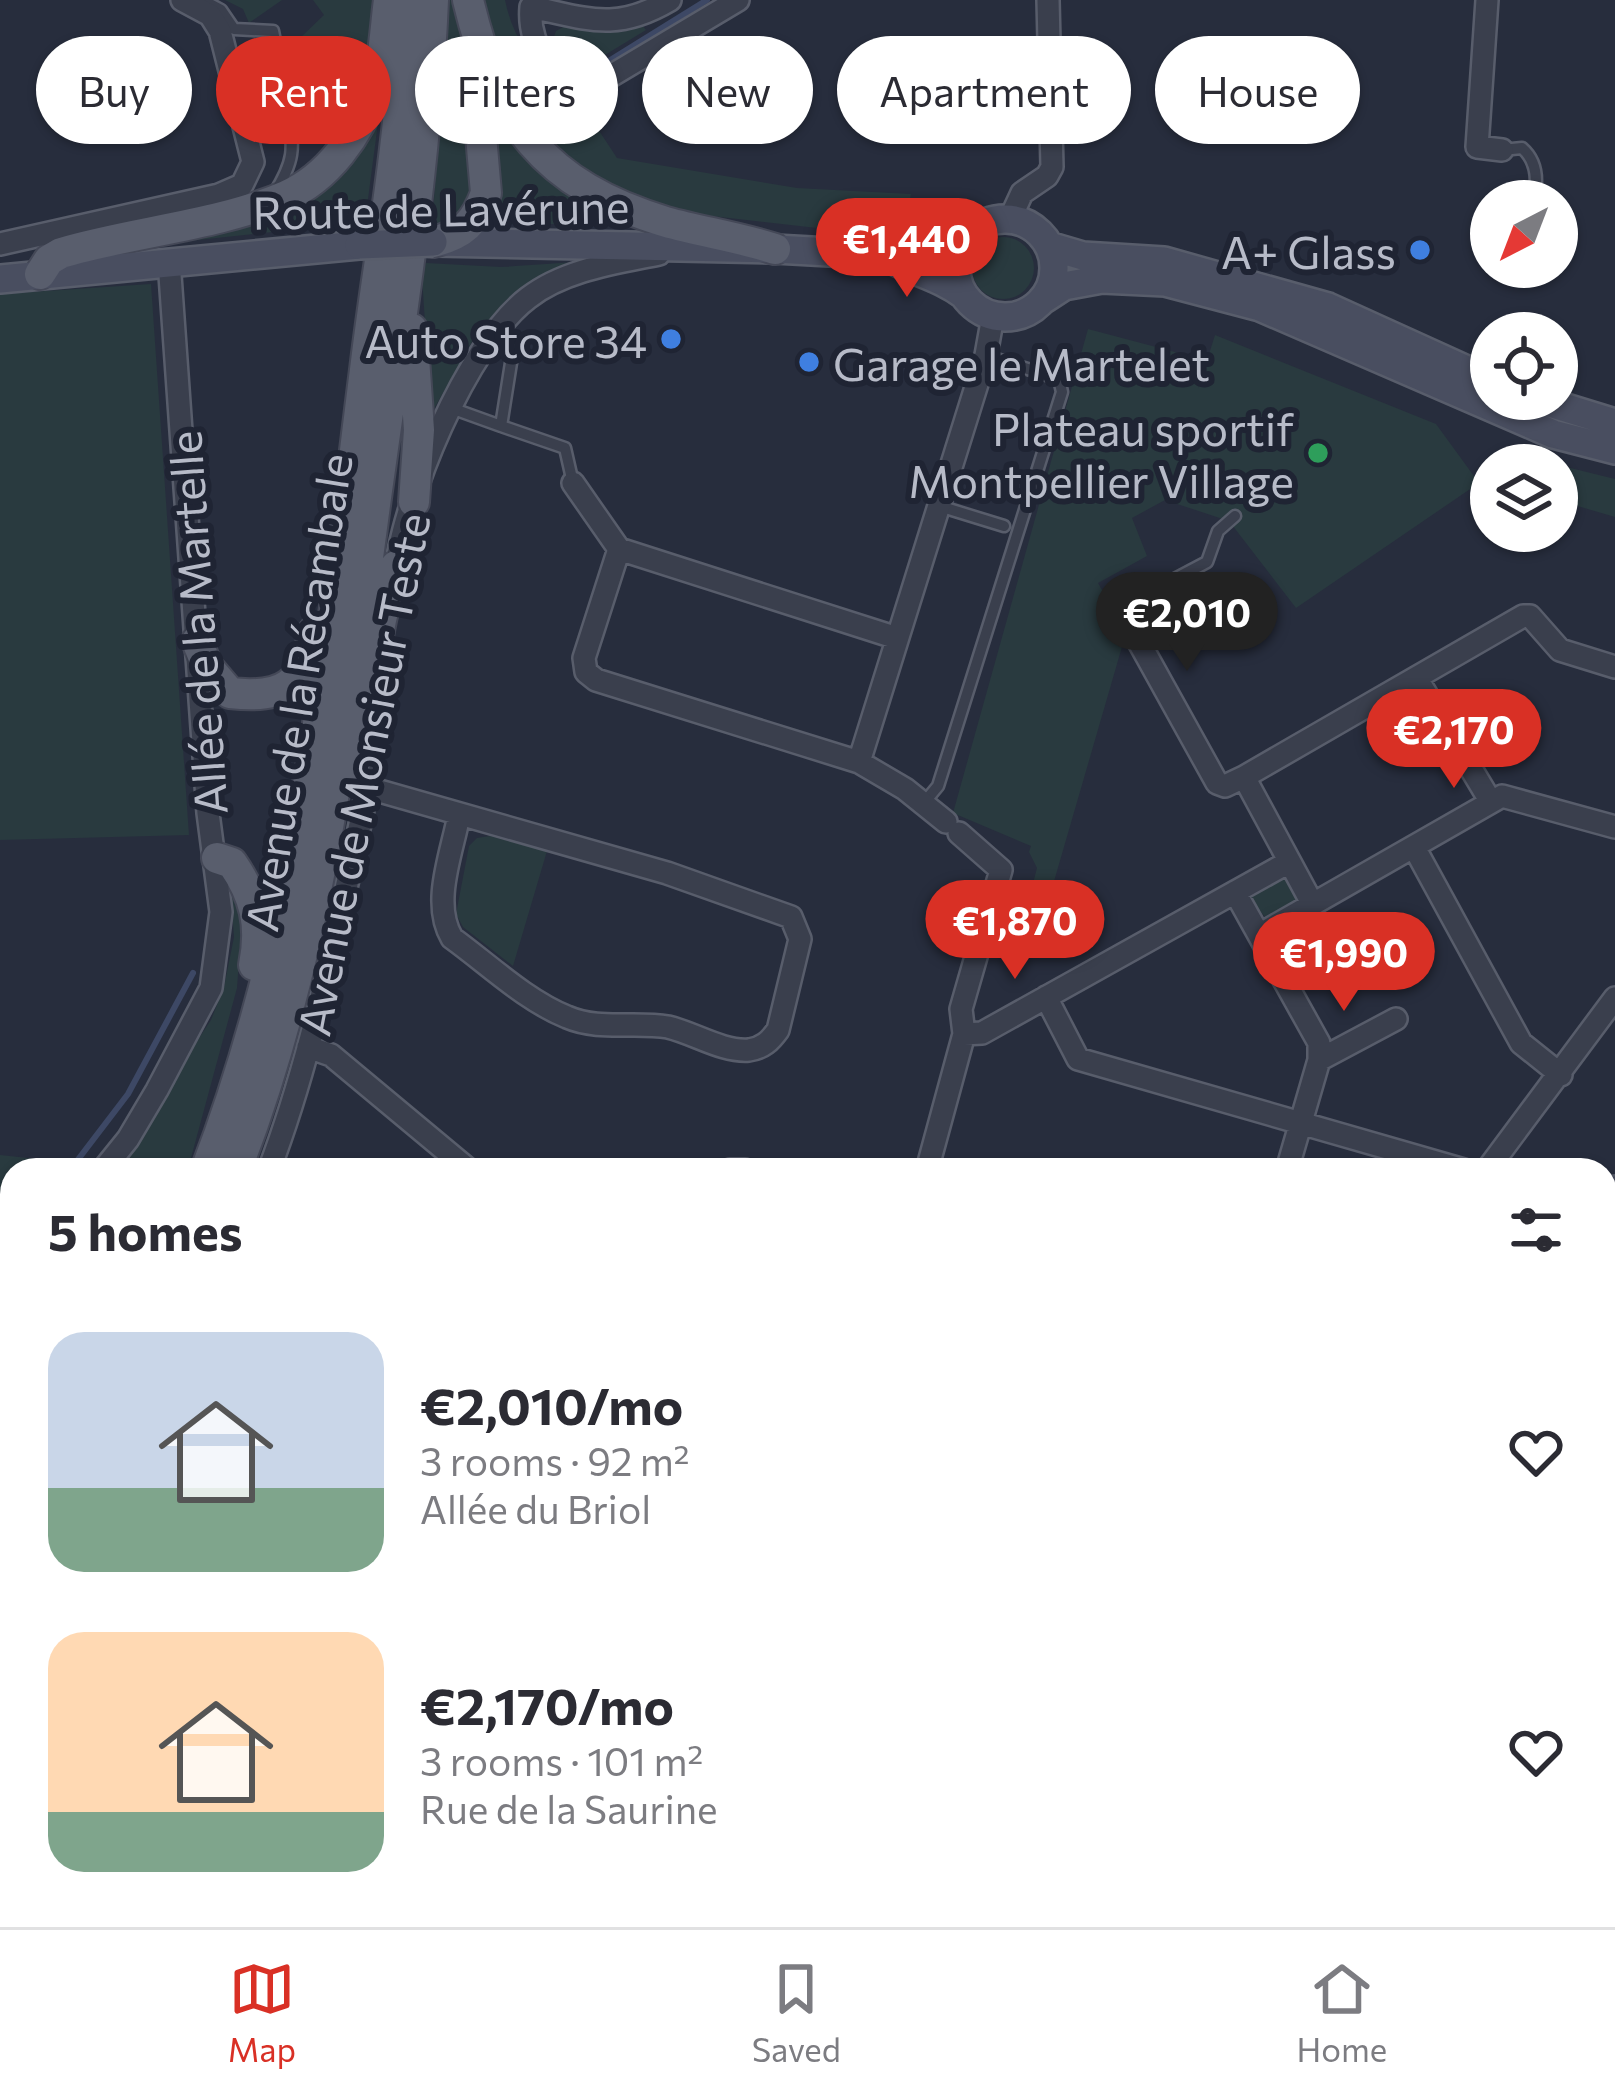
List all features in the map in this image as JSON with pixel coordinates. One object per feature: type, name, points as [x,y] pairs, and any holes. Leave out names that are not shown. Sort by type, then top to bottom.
[{"type":"main road","points":[[383,36],[389,0]]},
{"type":"main road","points":[[404,0],[410,229]]},
{"type":"main road","points":[[410,229],[433,0]]},
{"type":"main road","points":[[410,229],[464,231],[486,194],[471,15]]},
{"type":"main road","points":[[471,15],[496,92],[517,128],[572,179],[658,219],[775,249]]},
{"type":"main road","points":[[40,274],[49,260],[69,250],[269,201],[305,185],[347,144]]},
{"type":"main road","points":[[1044,299],[1054,273],[1049,246],[1039,233],[1010,219],[996,220],[964,242],[956,268],[964,295],[993,316],[1021,315],[1064,286],[1102,279],[1165,282],[1260,307],[1553,434],[1615,450]]},
{"type":"main road","name":"Route de Lavérune","points":[[0,279],[359,245],[410,229],[884,255],[932,247],[973,232]]},
{"type":"main road","name":"Avenue de la Récambale","points":[[240,1158],[280,1039],[334,793],[410,229]]},
{"type":"main road","name":"Avenue de la Récambale","points":[[211,1158],[254,1034],[291,877],[310,775],[342,533],[410,229]]},
{"type":"main road","points":[[1049,246],[1083,256],[1165,261],[1328,307],[1470,371]]},
{"type":"main road","name":"Route de Lavérune","points":[[884,255],[901,266],[940,278],[964,295]]},
{"type":"main road","points":[[406,277],[419,430],[414,502]]},
{"type":"main road","points":[[1578,412],[1615,423]]},
{"type":"main road","points":[[197,641],[207,666],[230,693],[257,695],[288,686],[310,655],[328,566],[342,533]]},
{"type":"main road","points":[[334,793],[352,774],[367,723],[387,590],[396,566]]},
{"type":"main road","points":[[217,858],[232,862],[245,882],[259,928],[228,1113]]},
{"type":"street","points":[[0,244],[219,194],[242,184],[253,162],[220,31],[210,16],[182,0]]},
{"type":"street","points":[[670,0],[632,20],[602,20],[528,4],[530,28],[536,47],[553,68],[587,83],[604,80],[738,0]]},
{"type":"street","points":[[1010,219],[1022,193],[1052,167],[1048,0]]},
{"type":"street","points":[[1487,0],[1477,147],[1502,150]]},
{"type":"street","name":"Avenue de Monsieur Teste","points":[[273,1158],[308,1048],[368,788],[396,566],[414,502],[472,365],[494,330],[527,298],[560,279],[700,247]]},
{"type":"street","name":"Allée de la Martelle","points":[[113,1158],[128,1139],[211,988],[221,912],[208,813],[169,261]]},
{"type":"street","points":[[859,762],[939,506],[995,357],[993,316]]},
{"type":"street","points":[[573,484],[619,549],[897,638]]},
{"type":"street","points":[[619,549],[584,658],[586,672],[596,680],[859,762],[923,804],[1000,870],[961,1009],[964,1034],[930,1158]]},
{"type":"street","points":[[1120,608],[1217,782],[1225,786],[1522,616],[1531,616],[1560,650],[1615,667]]},
{"type":"street","points":[[1417,679],[1491,802]]},
{"type":"street","points":[[1244,777],[1313,905]]},
{"type":"street","points":[[368,788],[667,873],[791,916],[800,939],[778,1030],[756,1049],[740,1050],[668,1027],[568,1018],[535,999],[452,938],[444,924],[442,908],[459,815]]},
{"type":"street","points":[[1259,934],[1509,796],[1615,827]]},
{"type":"street","points":[[1414,847],[1521,1043],[1561,1075]]},
{"type":"street","points":[[964,1034],[982,1033],[1289,862]]},
{"type":"street","points":[[1235,892],[1319,1043],[1319,1060],[1290,1158]]},
{"type":"street","points":[[1046,997],[1078,1059],[1424,1158]]},
{"type":"street","points":[[1496,1158],[1615,998]]},
{"type":"street","points":[[1319,1060],[1396,1019]]},
{"type":"street","points":[[308,1048],[331,1055],[455,1158]]},
{"type":"lane","points":[[202,0],[221,10],[234,29],[273,31],[274,36]]},
{"type":"lane","points":[[269,201],[290,167],[293,144]]},
{"type":"lane","points":[[1502,150],[1522,148],[1531,155],[1537,180]]},
{"type":"lane","points":[[501,426],[514,344]]},
{"type":"lane","points":[[923,804],[938,786],[1062,392],[1059,379],[995,357]]},
{"type":"lane","points":[[452,408],[566,448],[573,484]]},
{"type":"lane","points":[[939,506],[1004,526]]},
{"type":"lane","points":[[1120,608],[1207,562],[1219,531],[1234,517]]},
{"type":"shaded area","points":[[225,0],[282,0],[249,23],[243,9]]},
{"type":"shaded area","points":[[313,0],[374,0],[370,36],[302,36],[324,15]]},
{"type":"shaded area","points":[[449,0],[457,0],[465,36],[446,36]]},
{"type":"shaded area","points":[[480,0],[505,0],[518,36],[492,36]]},
{"type":"shaded area","points":[[640,23],[646,30],[618,47],[618,36],[555,36],[567,25]]},
{"type":"shaded area","points":[[361,144],[375,144],[365,222],[179,242],[290,216],[343,174]]},
{"type":"shaded area","points":[[438,144],[476,144],[476,185],[462,215],[432,226]]},
{"type":"shaded area","points":[[494,144],[542,144],[640,224],[487,224],[498,207]]},
{"type":"shaded area","points":[[551,144],[608,144],[617,158],[797,188],[911,194],[904,229],[896,237],[694,214],[640,201],[580,173]]},
{"type":"shaded area","points":[[920,205],[957,213],[944,225],[917,235],[913,231]]},
{"type":"shaded area","points":[[1003,237],[1025,246],[1034,268],[1025,290],[1003,299],[981,290],[972,268],[981,246]]},
{"type":"shaded area","points":[[576,262],[507,299],[476,335],[431,414],[422,277],[426,263],[501,267]]},
{"type":"shaded area","points":[[151,284],[189,835],[0,840],[0,294]]},
{"type":"shaded area","points":[[1088,329],[1205,360],[1198,389],[1215,335],[1436,424],[1470,471],[1470,489],[1296,608],[1229,521],[1165,500],[1132,518],[1147,556],[1098,583],[1126,633],[1046,909],[1011,901],[1032,887],[1037,868],[1031,846],[953,813]]},
{"type":"shaded area","points":[[1578,470],[1615,479],[1615,517],[1578,506]]},
{"type":"shaded area","points":[[490,836],[547,851],[513,966],[463,927],[456,914],[469,846],[477,838]]},
{"type":"shaded area","points":[[1281,875],[1291,878],[1296,900],[1265,917],[1252,896]]},
{"type":"shaded area","points":[[230,883],[243,905],[237,988],[191,1158],[122,1158],[156,1115],[177,1071],[211,1020],[224,987],[234,937]]},
{"type":"waterway","points":[[618,55],[707,0]]},
{"type":"waterway","points":[[79,1158],[128,1094],[193,973]]},
{"type":"place","name":"A+ Glass","points":[[1420,250]]},
{"type":"place","name":"Auto Store 34","points":[[671,339]]},
{"type":"place","name":"Garage le Martelet","points":[[809,362]]},
{"type":"place","name":"Plateau sportif Montpellier Village","points":[[1318,453]]}]
